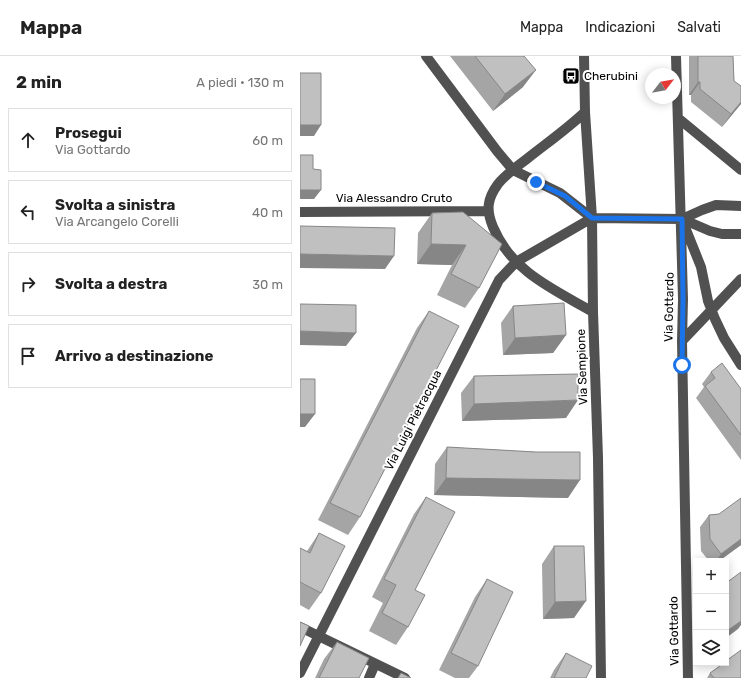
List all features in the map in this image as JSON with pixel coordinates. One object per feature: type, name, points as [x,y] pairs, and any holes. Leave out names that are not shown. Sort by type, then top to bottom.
[{"type":"street","points":[[426,56],[513,170],[560,193],[592,218],[682,219],[710,231],[722,234],[741,234]]},
{"type":"street","name":"Via Sempione","points":[[584,56],[585,112],[592,218],[593,312],[598,458],[601,678]]},
{"type":"street","name":"Via Gottardo","points":[[676,56],[682,219],[682,341],[688,678]]},
{"type":"street","points":[[585,112],[501,180],[494,190],[489,202],[488,211],[498,238],[516,262],[537,280],[593,312]]},
{"type":"street","points":[[678,118],[741,170]]},
{"type":"street","points":[[682,219],[716,205],[741,206]]},
{"type":"street","name":"Via Alessandro Cruto","points":[[300,212],[488,211]]},
{"type":"street","name":"Via Luigi Pietracqua","points":[[300,673],[499,280],[516,262],[592,218]]},
{"type":"street","points":[[682,219],[701,267],[711,310],[724,338],[741,365]]},
{"type":"street","points":[[682,341],[741,279]]},
{"type":"street","points":[[300,627],[405,678]]},
{"type":"street","points":[[369,678],[375,664]]},
{"type":"building","points":[[475,56],[524,56],[536,70],[505,94]]},
{"type":"building","points":[[698,56],[733,56],[734,81],[741,86],[741,102],[731,114],[700,89],[700,82],[698,82]]},
{"type":"building","points":[[300,73],[321,73],[321,125],[300,125]]},
{"type":"building","points":[[300,155],[313,155],[313,169],[321,170],[321,190],[300,190]]},
{"type":"building","points":[[463,212],[502,244],[479,288],[451,274],[466,245],[431,244],[432,213]]},
{"type":"building","points":[[300,226],[395,228],[394,256],[300,254]]},
{"type":"building","points":[[564,303],[566,335],[515,338],[513,306]]},
{"type":"building","points":[[300,304],[356,305],[356,333],[300,331]]},
{"type":"building","points":[[429,311],[459,326],[360,517],[330,503]]},
{"type":"building","points":[[722,363],[741,389],[741,435],[705,386],[715,378],[711,372]]},
{"type":"building","points":[[578,374],[578,400],[474,404],[474,376]]},
{"type":"building","points":[[300,379],[315,379],[315,414],[300,414]]},
{"type":"building","points":[[447,447],[536,452],[580,452],[580,480],[446,478]]},
{"type":"building","points":[[426,497],[455,512],[415,590],[425,595],[408,627],[382,613],[396,585],[384,579]]},
{"type":"building","points":[[741,498],[741,539],[721,554],[710,539],[709,515],[719,514]]},
{"type":"building","points":[[319,533],[345,546],[321,593],[300,582],[300,548],[310,553]]},
{"type":"building","points":[[554,546],[584,546],[586,601],[555,602]]},
{"type":"building","points":[[741,572],[741,621],[729,630],[729,594],[729,581]]},
{"type":"building","points":[[487,579],[513,592],[478,666],[451,653]]},
{"type":"building","points":[[300,622],[309,626],[300,646]]},
{"type":"building","points":[[337,642],[369,658],[359,678],[319,678]]},
{"type":"building","points":[[741,650],[741,678],[714,678],[710,673],[720,666],[729,666],[729,659]]},
{"type":"building","points":[[566,653],[592,666],[586,678],[554,678]]},
{"type":"building","points":[[401,673],[411,678],[398,678]]},
{"type":"place","name":"Cherubini","points":[[571,76]]},
{"type":"route","points":[[536,182],[565,196],[592,218],[682,219],[682,365]]}]
